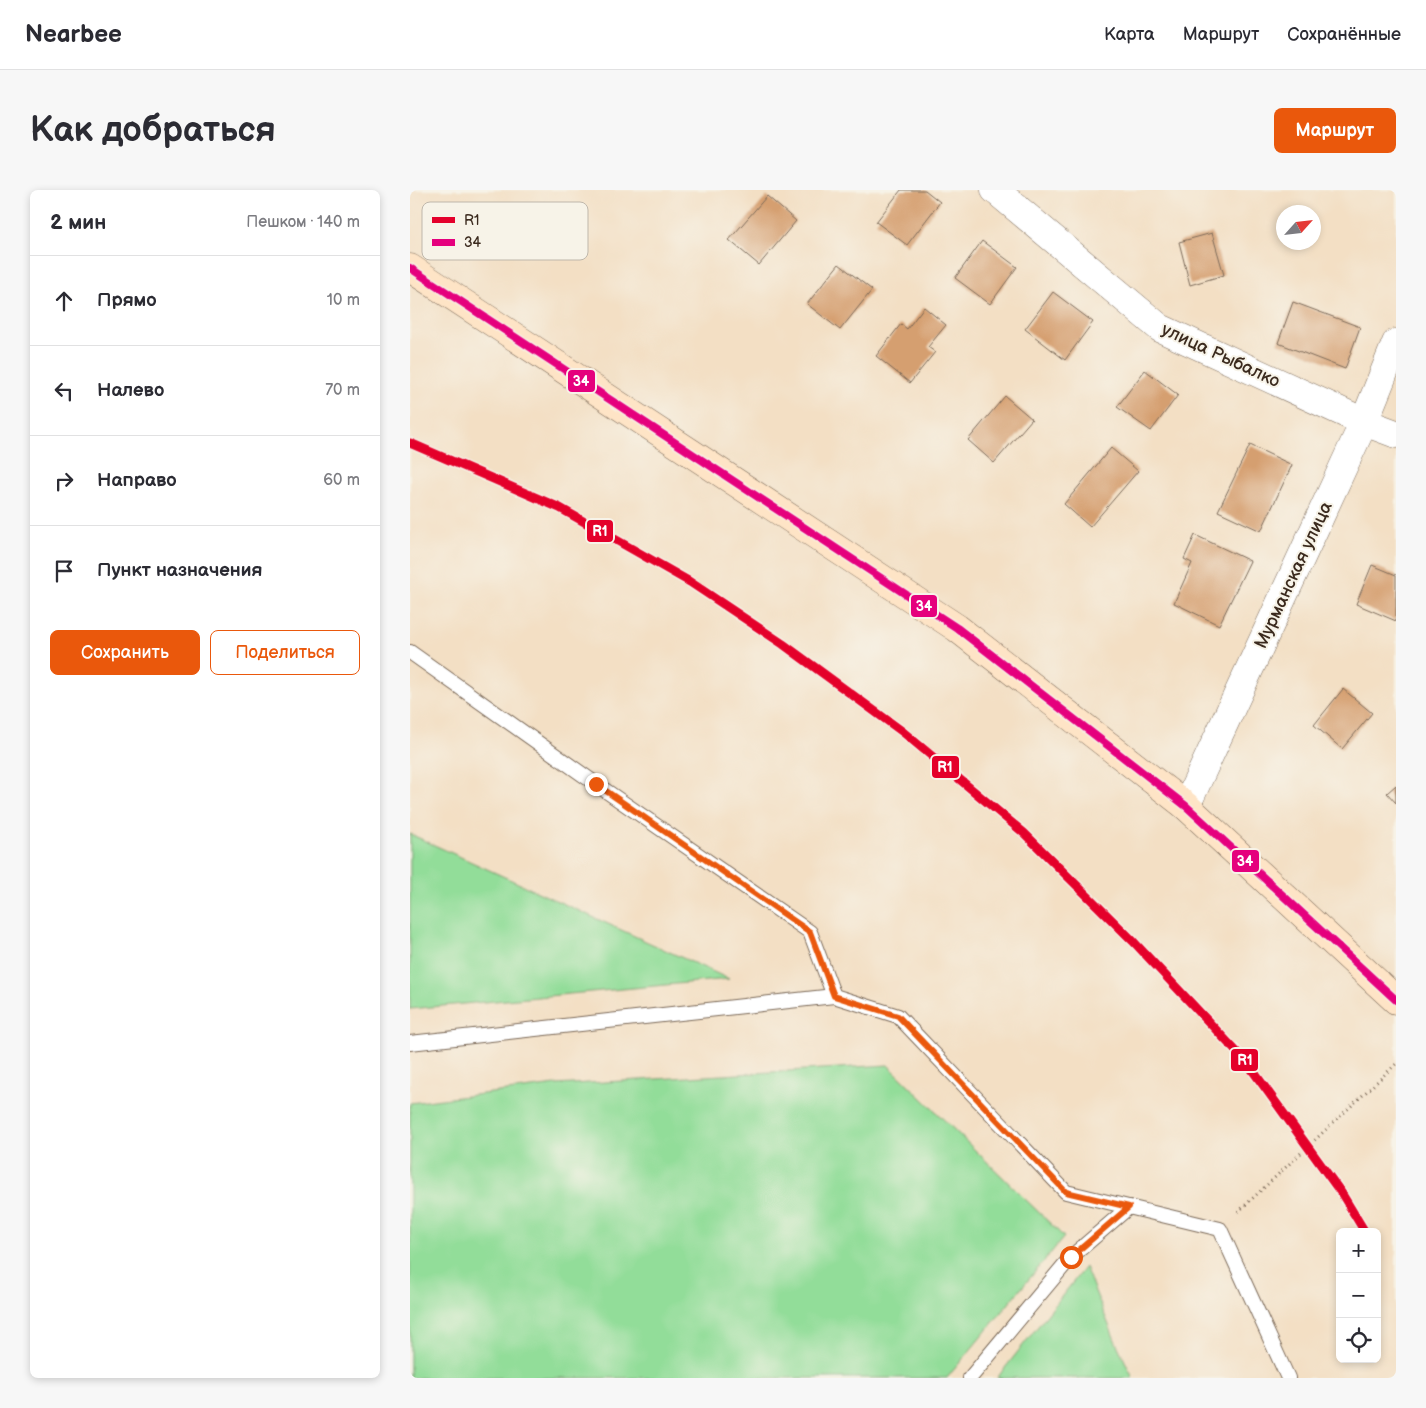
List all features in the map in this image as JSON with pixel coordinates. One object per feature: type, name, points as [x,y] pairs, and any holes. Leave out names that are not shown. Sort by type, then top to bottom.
[{"type":"main road","points":[[410,268],[957,628],[1186,806],[1396,1000]]},
{"type":"street","name":"улица Рыбалко","points":[[995,190],[1160,328],[1364,422],[1396,434]]},
{"type":"street","name":"Мурманская улица","points":[[1186,806],[1364,422],[1396,343]]},
{"type":"lane","points":[[410,652],[810,932],[834,996]]},
{"type":"lane","points":[[410,1043],[834,996],[898,1016],[1066,1192],[1220,1230],[1288,1378]]},
{"type":"lane","points":[[970,1378],[1071,1257],[1129,1207]]},
{"type":"path","points":[[1220,1230],[1396,1064]]},
{"type":"green space","points":[[410,834],[729,979],[410,1009]]},
{"type":"green space","points":[[888,1065],[1064,1237],[947,1378],[410,1378],[410,1103],[556,1085]]},
{"type":"green space","points":[[1085,1267],[1133,1378],[997,1378]]},
{"type":"building","points":[[901,190],[925,190],[940,202],[907,245],[876,222]]},
{"type":"building","points":[[767,196],[796,221],[759,265],[729,240]]},
{"type":"building","points":[[1212,233],[1224,275],[1190,285],[1179,242]]},
{"type":"building","points":[[982,241],[1017,267],[990,304],[955,278]]},
{"type":"building","points":[[839,264],[872,290],[840,330],[807,304]]},
{"type":"building","points":[[1053,292],[1093,322],[1065,360],[1025,329]]},
{"type":"building","points":[[1293,302],[1360,327],[1345,369],[1278,343]]},
{"type":"building","points":[[924,307],[946,325],[928,347],[935,352],[910,383],[876,356],[901,324],[907,329]]},
{"type":"building","points":[[1145,370],[1178,395],[1151,431],[1117,407]]},
{"type":"building","points":[[1005,396],[1032,419],[994,463],[968,440]]},
{"type":"building","points":[[1250,445],[1292,465],[1261,531],[1218,511]]},
{"type":"building","points":[[1111,448],[1138,471],[1090,527],[1064,504]]},
{"type":"building","points":[[1195,535],[1250,561],[1219,625],[1174,603],[1192,563],[1184,559]]},
{"type":"building","points":[[1372,565],[1396,575],[1396,621],[1356,604]]},
{"type":"building","points":[[1343,689],[1372,713],[1342,749],[1314,725]]},
{"type":"building","points":[[1396,785],[1396,803],[1387,793]]},
{"type":"transit line","name":"34","points":[[410,268],[957,628],[1186,806],[1396,1000]]},
{"type":"transit line","name":"R1","points":[[410,443],[560,508],[690,582],[783,644],[903,732],[1024,833],[1133,941],[1248,1064],[1342,1194],[1363,1228]]},
{"type":"route","points":[[596,784],[810,932],[834,996],[898,1016],[1066,1192],[1129,1207],[1071,1257]]}]
